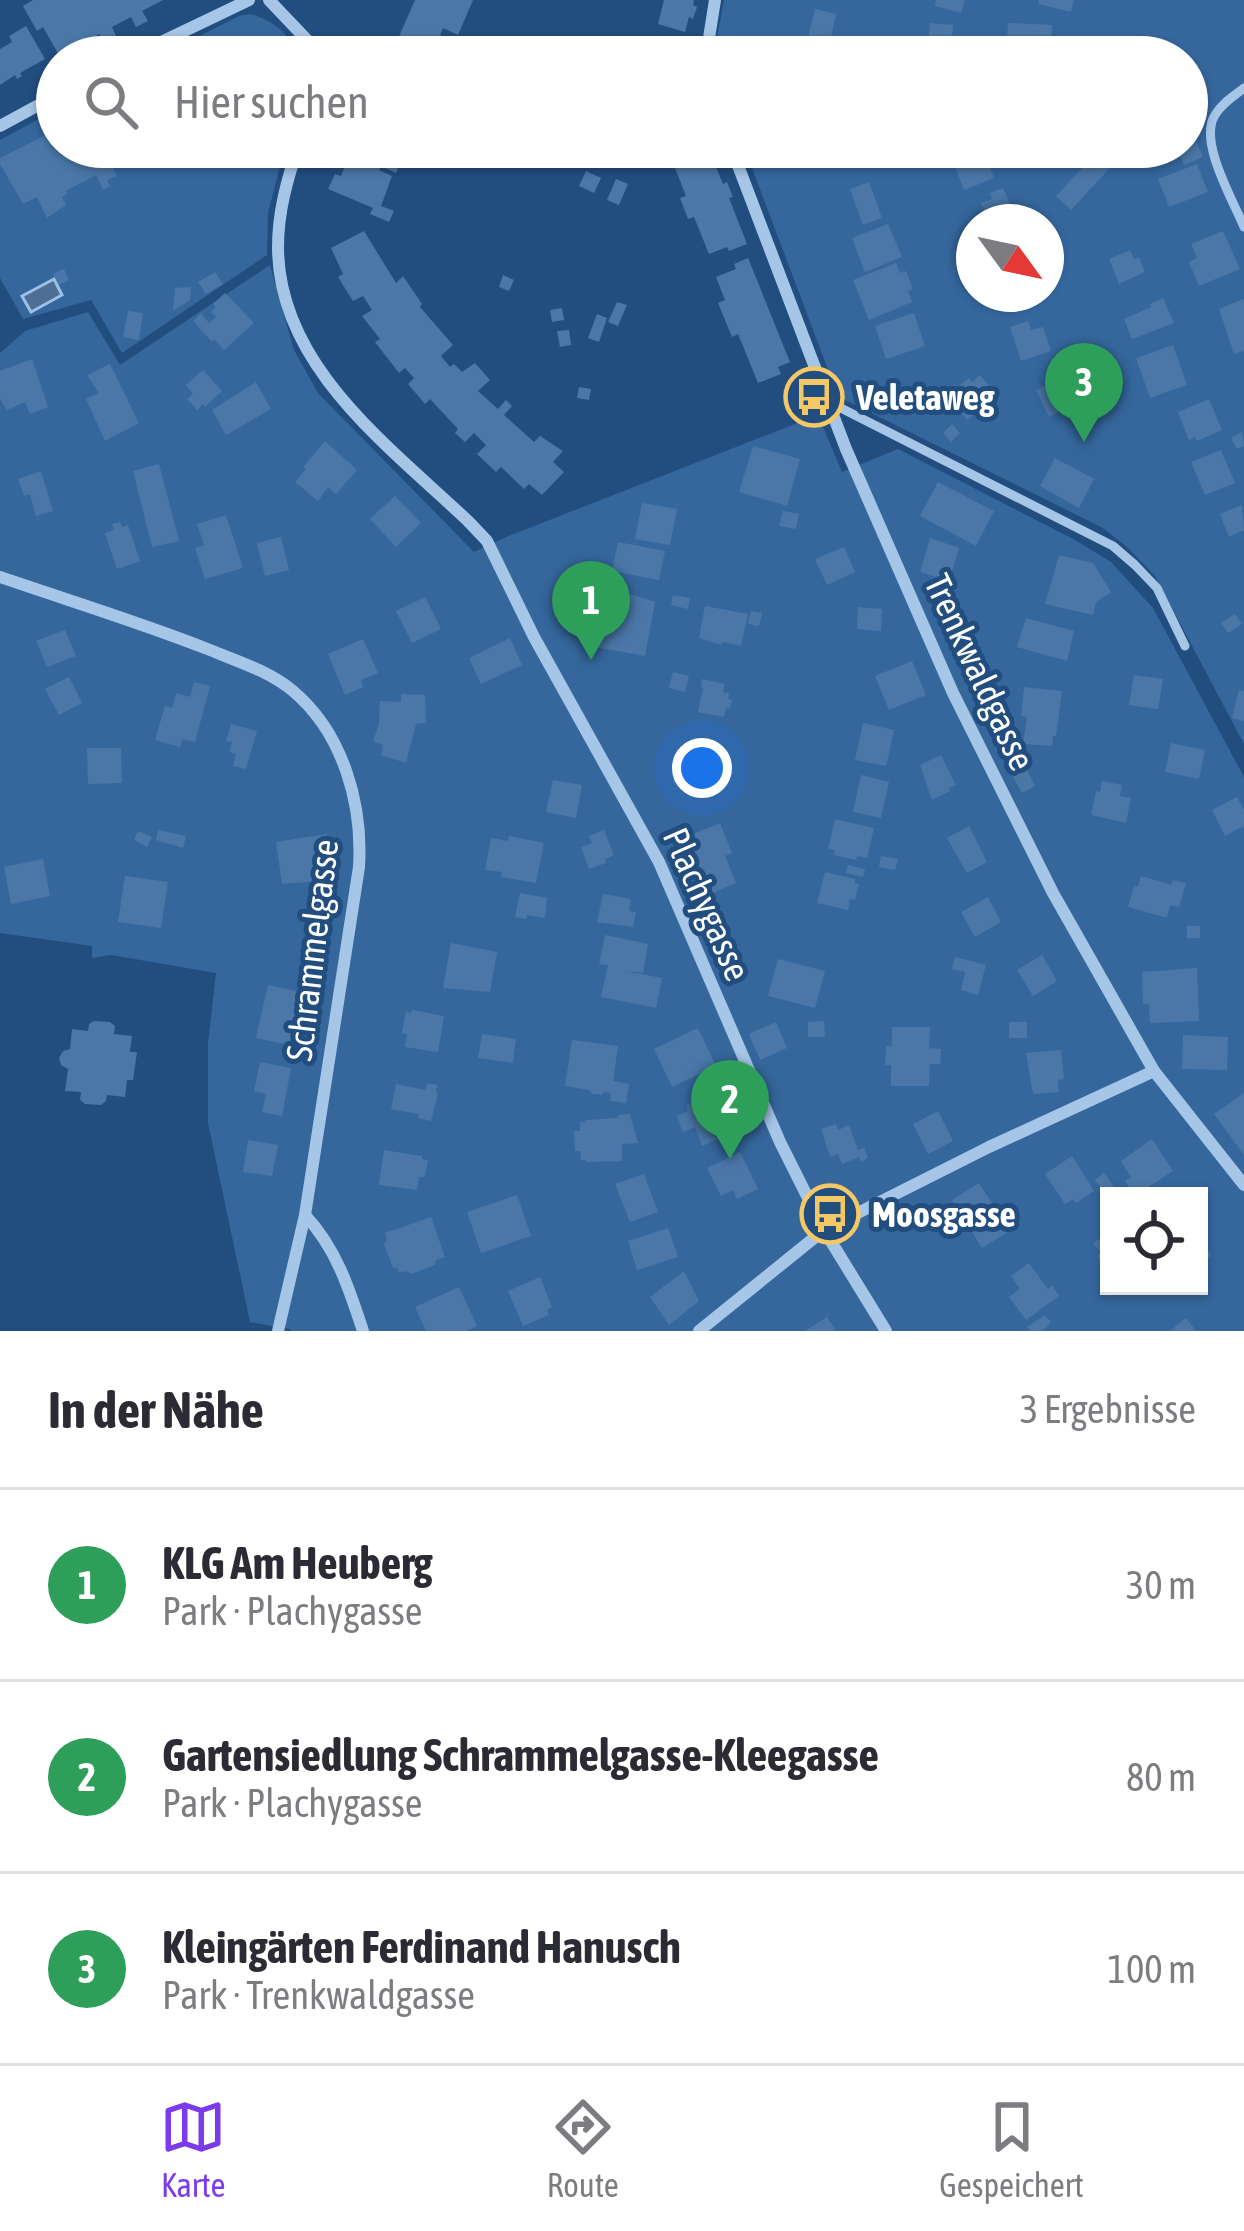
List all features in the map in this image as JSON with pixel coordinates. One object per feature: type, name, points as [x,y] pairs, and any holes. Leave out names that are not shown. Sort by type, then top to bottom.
[{"type":"street","points":[[174,36],[249,0]]},
{"type":"street","points":[[269,0],[303,36]]},
{"type":"street","points":[[709,36],[715,0]]},
{"type":"street","points":[[0,125],[36,106]]},
{"type":"street","name":"Plachygasse","points":[[291,168],[278,251],[301,339],[339,398],[487,542],[659,862],[780,1142],[824,1230],[886,1331]]},
{"type":"street","name":"Trenkwaldgasse","points":[[739,168],[829,402],[953,693],[1053,893],[1154,1071],[1244,1185]]},
{"type":"street","name":"Schrammelgasse","points":[[0,577],[177,637],[275,677],[316,713],[344,765],[359,827],[359,867],[305,1215],[278,1331]]},
{"type":"street","points":[[699,1331],[824,1230],[1154,1071]]},
{"type":"street","points":[[305,1215],[335,1255],[363,1331]]},
{"type":"lane","points":[[1244,88],[1213,116],[1209,133],[1244,227]]},
{"type":"lane","points":[[829,402],[1113,546],[1157,588],[1185,646]]},
{"type":"shaded area","points":[[724,0],[1244,0],[1244,744],[1155,576],[1127,547],[1103,528],[843,399],[752,168],[1208,168],[1208,36],[717,36]]},
{"type":"shaded area","points":[[239,16],[267,20],[286,36],[199,36]]},
{"type":"shaded area","points":[[36,120],[36,168],[280,168],[268,213],[267,255],[122,353],[91,300],[23,319],[0,278],[0,140]]},
{"type":"shaded area","points":[[270,265],[294,350],[318,393],[474,552],[818,415],[842,472],[898,449],[1111,562],[1153,608],[1244,777],[1244,1331],[291,1331],[250,1322],[208,1123],[208,1044],[216,973],[111,955],[92,958],[92,946],[0,933],[0,353],[25,331],[88,312],[120,365]]},
{"type":"shaded area","points":[[54,279],[62,295],[31,312],[22,296]]},
{"type":"building","points":[[33,0],[163,0],[142,11],[148,21],[136,27],[131,17],[112,27],[116,36],[48,36],[43,27],[37,31],[23,6]]},
{"type":"building","points":[[415,0],[473,0],[458,35],[443,28],[442,36],[399,36]]},
{"type":"building","points":[[664,0],[694,0],[697,7],[685,32],[658,24]]},
{"type":"building","points":[[936,0],[965,0],[961,13],[935,6]]},
{"type":"building","points":[[1039,0],[1074,0],[1071,12],[1038,4]]},
{"type":"building","points":[[815,9],[836,14],[831,36],[808,36]]},
{"type":"building","points":[[930,23],[953,25],[952,36],[929,36]]},
{"type":"building","points":[[1008,23],[1052,25],[1052,36],[1007,36]]},
{"type":"building","points":[[26,26],[36,43],[36,64],[0,85],[0,49],[12,42],[9,36]]},
{"type":"building","points":[[36,140],[36,168],[113,168],[117,176],[107,180],[110,186],[103,190],[96,175],[66,191],[62,197],[66,205],[47,218],[37,197],[23,204],[0,158]]},
{"type":"building","points":[[344,168],[380,168],[392,176],[381,206],[394,211],[389,222],[370,214],[373,208],[328,189],[335,174],[341,176]]},
{"type":"building","points":[[675,168],[716,168],[723,184],[727,182],[747,244],[709,254],[694,217],[688,219],[680,198],[686,196]]},
{"type":"building","points":[[955,168],[990,168],[994,178],[964,190]]},
{"type":"building","points":[[1082,168],[1109,169],[1071,210],[1056,196]]},
{"type":"building","points":[[1199,168],[1208,192],[1169,207],[1158,179]]},
{"type":"building","points":[[586,171],[601,178],[594,193],[579,186]]},
{"type":"building","points":[[616,179],[628,184],[619,205],[607,200]]},
{"type":"building","points":[[869,182],[882,218],[863,225],[850,189]]},
{"type":"building","points":[[1003,188],[1010,204],[981,204],[992,199],[990,193]]},
{"type":"building","points":[[888,224],[902,257],[865,272],[852,238]]},
{"type":"building","points":[[364,231],[396,283],[403,276],[420,307],[453,345],[441,356],[450,367],[454,364],[462,372],[475,363],[490,380],[478,391],[498,409],[506,400],[512,406],[504,415],[534,442],[540,436],[563,451],[553,462],[564,472],[542,495],[529,484],[524,489],[501,467],[496,472],[477,454],[486,445],[474,433],[465,442],[455,433],[458,429],[430,399],[425,404],[408,384],[414,378],[405,368],[399,373],[375,342],[380,339],[362,316],[372,310],[363,296],[353,301],[338,277],[343,274],[331,248]]},
{"type":"building","points":[[1223,231],[1240,269],[1199,286],[1189,262],[1197,258],[1191,244]]},
{"type":"building","points":[[1130,250],[1145,272],[1119,284],[1109,259]]},
{"type":"building","points":[[748,258],[790,362],[778,367],[781,374],[758,383],[738,334],[732,337],[718,303],[725,300],[716,277]]},
{"type":"building","points":[[896,263],[900,273],[906,271],[912,302],[869,320],[853,280]]},
{"type":"building","points":[[64,269],[69,280],[59,285],[53,274]]},
{"type":"building","points":[[215,272],[223,284],[206,294],[198,282]]},
{"type":"building","points":[[503,275],[514,280],[509,291],[499,287]]},
{"type":"building","points":[[191,287],[190,300],[173,311],[175,288]]},
{"type":"building","points":[[225,293],[254,323],[224,350],[193,321],[201,313],[209,323],[216,317],[211,312],[216,307],[213,304]]},
{"type":"building","points":[[1163,298],[1174,323],[1132,339],[1124,319]]},
{"type":"building","points":[[1244,299],[1244,350],[1234,354],[1219,309]]},
{"type":"building","points":[[617,302],[627,305],[618,326],[608,322]]},
{"type":"building","points":[[562,308],[564,320],[552,322],[550,310]]},
{"type":"building","points":[[128,311],[143,313],[139,340],[123,337]]},
{"type":"building","points":[[914,313],[925,346],[886,359],[875,326]]},
{"type":"building","points":[[597,314],[607,318],[599,342],[588,338]]},
{"type":"building","points":[[1028,321],[1031,330],[1043,327],[1051,351],[1021,361],[1010,327]]},
{"type":"building","points":[[569,330],[571,345],[560,347],[557,331]]},
{"type":"building","points":[[1173,345],[1187,385],[1150,398],[1136,358]]},
{"type":"building","points":[[32,359],[48,407],[30,414],[25,402],[7,410],[0,399],[0,371]]},
{"type":"building","points":[[110,364],[139,423],[105,441],[86,399],[99,393],[87,375]]},
{"type":"building","points":[[203,370],[222,391],[197,410],[187,399],[193,394],[186,385]]},
{"type":"building","points":[[980,375],[997,396],[967,420],[950,400],[951,393]]},
{"type":"building","points":[[256,382],[271,409],[226,435],[212,410]]},
{"type":"building","points":[[1053,382],[1066,408],[1049,417],[1036,390]]},
{"type":"building","points":[[579,387],[591,389],[589,400],[577,398]]},
{"type":"building","points":[[1209,399],[1222,430],[1189,440],[1178,412]]},
{"type":"building","points":[[952,424],[960,433],[951,442],[943,433]]},
{"type":"building","points":[[1242,432],[1244,446],[1237,449],[1231,438]]},
{"type":"building","points":[[325,441],[357,470],[336,494],[328,487],[318,501],[295,482]]},
{"type":"building","points":[[753,446],[800,459],[787,506],[739,492]]},
{"type":"building","points":[[1221,450],[1235,483],[1205,495],[1191,462]]},
{"type":"building","points":[[1055,458],[1094,479],[1079,508],[1040,486]]},
{"type":"building","points":[[159,464],[179,541],[152,547],[133,471]]},
{"type":"building","points":[[41,471],[53,511],[36,516],[30,494],[24,496],[18,479]]},
{"type":"building","points":[[938,482],[994,511],[976,546],[920,516]]},
{"type":"building","points":[[395,496],[421,523],[396,547],[370,519]]},
{"type":"building","points":[[642,503],[677,509],[670,545],[635,539]]},
{"type":"building","points":[[1242,505],[1244,530],[1229,537],[1220,514]]},
{"type":"building","points":[[783,511],[799,514],[796,529],[779,526]]},
{"type":"building","points":[[226,515],[243,568],[205,579],[195,548],[204,545],[197,524]]},
{"type":"building","points":[[120,522],[122,527],[128,525],[140,561],[117,569],[105,533]]},
{"type":"building","points":[[281,537],[289,570],[265,576],[257,543]]},
{"type":"building","points":[[930,538],[959,548],[949,581],[920,572]]},
{"type":"building","points":[[618,542],[665,551],[659,580],[612,571]]},
{"type":"building","points":[[844,547],[855,572],[827,585],[815,559]]},
{"type":"building","points":[[1059,555],[1093,563],[1111,592],[1096,602],[1093,615],[1045,604]]},
{"type":"building","points":[[628,593],[655,602],[645,656],[594,647],[603,595],[627,599]]},
{"type":"building","points":[[673,595],[690,598],[688,609],[671,605]]},
{"type":"building","points":[[425,597],[441,629],[412,643],[396,611]]},
{"type":"building","points":[[705,606],[748,614],[741,646],[699,638]]},
{"type":"building","points":[[858,607],[882,609],[881,631],[857,629]]},
{"type":"building","points":[[751,611],[762,613],[759,626],[748,624]]},
{"type":"building","points":[[1235,614],[1242,624],[1228,633],[1221,623]]},
{"type":"building","points":[[1026,618],[1074,631],[1067,661],[1017,647]]},
{"type":"building","points":[[65,630],[76,656],[47,667],[36,641]]},
{"type":"building","points":[[510,638],[522,665],[481,684],[469,658]]},
{"type":"building","points":[[363,639],[378,673],[361,680],[363,687],[345,695],[328,654]]},
{"type":"building","points":[[912,661],[926,695],[889,710],[875,676]]},
{"type":"building","points":[[673,672],[689,676],[685,692],[669,688]]},
{"type":"building","points":[[1134,675],[1163,679],[1158,709],[1129,705]]},
{"type":"building","points":[[69,677],[82,703],[59,715],[45,689]]},
{"type":"building","points":[[702,679],[725,684],[723,692],[732,700],[724,717],[698,712]]},
{"type":"building","points":[[194,682],[210,686],[195,742],[182,739],[180,747],[155,740],[165,706],[172,708],[176,693],[190,697]]},
{"type":"building","points":[[1024,687],[1062,691],[1052,746],[1023,744]]},
{"type":"building","points":[[1239,690],[1244,691],[1244,721],[1232,718]]},
{"type":"building","points":[[401,694],[425,695],[426,723],[416,724],[406,763],[381,755],[383,745],[373,741],[380,701],[401,702]]},
{"type":"building","points":[[863,723],[894,730],[886,766],[855,760]]},
{"type":"building","points":[[231,724],[257,731],[246,769],[233,766],[236,754],[229,752],[232,742],[226,741]]},
{"type":"building","points":[[1171,743],[1205,750],[1199,779],[1165,772]]},
{"type":"building","points":[[87,748],[121,748],[122,783],[88,784]]},
{"type":"building","points":[[680,749],[728,759],[721,793],[673,783]]},
{"type":"building","points":[[941,755],[956,785],[932,800],[920,765]]},
{"type":"building","points":[[1025,766],[1035,786],[1022,793],[1011,773]]},
{"type":"building","points":[[861,775],[889,782],[881,818],[853,812]]},
{"type":"building","points":[[553,780],[582,785],[576,818],[546,812]]},
{"type":"building","points":[[1102,781],[1122,785],[1120,796],[1131,798],[1126,823],[1091,815]]},
{"type":"building","points":[[1237,797],[1244,810],[1244,826],[1225,836],[1212,810]]},
{"type":"building","points":[[835,819],[874,828],[867,858],[834,855],[835,850],[828,849]]},
{"type":"building","points":[[720,823],[732,853],[725,856],[736,883],[708,895],[683,838]]},
{"type":"building","points":[[969,826],[987,862],[967,873],[947,838]]},
{"type":"building","points":[[158,830],[186,836],[183,848],[156,840]]},
{"type":"building","points":[[604,830],[614,855],[589,869],[581,847],[592,843],[589,836]]},
{"type":"building","points":[[138,831],[152,837],[147,847],[134,840]]},
{"type":"building","points":[[327,834],[329,846],[336,845],[338,866],[331,866],[333,880],[282,884],[276,842]]},
{"type":"building","points":[[509,836],[544,843],[536,883],[485,870],[491,838],[508,841]]},
{"type":"building","points":[[881,856],[898,859],[895,870],[879,867]]},
{"type":"building","points":[[43,859],[50,896],[11,904],[4,867]]},
{"type":"building","points":[[848,865],[865,869],[863,877],[846,873]]},
{"type":"building","points":[[825,872],[859,884],[848,910],[817,903]]},
{"type":"building","points":[[125,876],[168,882],[161,928],[118,922]]},
{"type":"building","points":[[1141,876],[1171,885],[1173,880],[1186,883],[1179,907],[1170,905],[1167,918],[1128,907]]},
{"type":"building","points":[[520,893],[547,898],[545,918],[515,917]]},
{"type":"building","points":[[603,894],[631,899],[629,911],[636,912],[633,927],[597,922]]},
{"type":"building","points":[[988,897],[1001,922],[975,937],[961,912]]},
{"type":"building","points":[[721,909],[725,918],[703,927],[699,917]]},
{"type":"building","points":[[1187,926],[1200,926],[1200,938],[1187,938]]},
{"type":"building","points":[[605,935],[648,944],[643,973],[625,971],[662,978],[656,1008],[601,997],[608,965],[599,964]]},
{"type":"building","points":[[451,943],[497,952],[490,992],[443,988]]},
{"type":"building","points":[[1042,955],[1057,981],[1033,996],[1017,970]]},
{"type":"building","points":[[955,957],[986,965],[978,995],[961,990],[965,972],[952,969]]},
{"type":"building","points":[[778,959],[825,971],[815,1008],[768,996]]},
{"type":"building","points":[[1197,968],[1199,1021],[1150,1023],[1149,1004],[1143,1004],[1142,972]]},
{"type":"building","points":[[268,985],[310,994],[298,1047],[256,1038]]},
{"type":"building","points":[[406,1012],[444,1016],[438,1052],[405,1047],[407,1034],[402,1033]]},
{"type":"building","points":[[94,1021],[110,1022],[114,1034],[132,1036],[130,1052],[137,1052],[125,1097],[107,1095],[101,1105],[85,1104],[81,1092],[65,1091],[68,1069],[59,1058],[70,1049],[72,1029],[88,1031]]},
{"type":"building","points":[[824,1021],[825,1037],[808,1037],[808,1022]]},
{"type":"building","points":[[776,1022],[787,1048],[760,1060],[749,1034]]},
{"type":"building","points":[[1009,1022],[1027,1022],[1027,1038],[1009,1038]]},
{"type":"building","points":[[892,1027],[930,1027],[929,1048],[941,1049],[940,1064],[930,1064],[929,1086],[891,1086],[891,1065],[885,1065]]},
{"type":"building","points":[[698,1028],[716,1066],[672,1087],[654,1049]]},
{"type":"building","points":[[482,1034],[516,1039],[513,1063],[478,1058]]},
{"type":"building","points":[[1183,1035],[1228,1037],[1227,1070],[1182,1069]]},
{"type":"building","points":[[572,1040],[618,1046],[613,1081],[629,1084],[626,1103],[610,1101],[611,1093],[592,1094],[565,1086]]},
{"type":"building","points":[[1061,1050],[1064,1079],[1058,1080],[1059,1092],[1033,1094],[1026,1053]]},
{"type":"building","points":[[260,1062],[291,1068],[282,1116],[262,1112],[266,1094],[254,1091]]},
{"type":"building","points":[[427,1083],[437,1085],[438,1093],[431,1121],[391,1109],[396,1084],[426,1090]]},
{"type":"building","points":[[1244,1093],[1244,1155],[1214,1114]]},
{"type":"building","points":[[712,1094],[718,1109],[731,1104],[740,1127],[702,1146],[695,1127],[683,1132],[677,1116],[688,1111],[686,1105]]},
{"type":"building","points":[[938,1111],[953,1141],[928,1154],[913,1124]]},
{"type":"building","points":[[630,1114],[638,1143],[622,1144],[622,1161],[581,1160],[580,1151],[575,1151],[574,1131],[580,1131],[580,1122]]},
{"type":"building","points":[[836,1124],[838,1130],[849,1125],[858,1150],[864,1148],[868,1158],[842,1164],[838,1154],[830,1157],[821,1129]]},
{"type":"building","points":[[1152,1139],[1173,1171],[1149,1187],[1129,1187],[1125,1181],[1131,1177],[1121,1161]]},
{"type":"building","points":[[248,1140],[278,1145],[272,1176],[243,1172]]},
{"type":"building","points":[[384,1150],[428,1160],[417,1190],[379,1185]]},
{"type":"building","points":[[740,1152],[758,1189],[737,1199],[733,1190],[721,1196],[707,1168]]},
{"type":"building","points":[[1072,1156],[1094,1191],[1065,1204],[1045,1174]]},
{"type":"building","points":[[1104,1173],[1114,1187],[1101,1187],[1095,1180]]},
{"type":"building","points":[[644,1174],[658,1212],[630,1222],[615,1184]]},
{"type":"building","points":[[979,1183],[1010,1231],[982,1248],[952,1200]]},
{"type":"building","points":[[517,1195],[531,1236],[481,1253],[467,1212]]},
{"type":"building","points":[[431,1217],[445,1257],[411,1274],[399,1273],[384,1244],[385,1233]]},
{"type":"building","points":[[668,1228],[678,1257],[637,1270],[628,1241]]},
{"type":"building","points":[[1029,1263],[1059,1296],[1026,1320],[1009,1297],[1020,1289],[1011,1276]]},
{"type":"building","points":[[684,1271],[699,1301],[669,1325],[650,1297]]},
{"type":"building","points":[[540,1277],[552,1307],[547,1310],[549,1315],[523,1326],[508,1291]]},
{"type":"building","points":[[459,1287],[477,1326],[467,1331],[426,1331],[415,1307]]},
{"type":"building","points":[[1045,1315],[1051,1322],[1047,1327],[1030,1331],[1027,1327]]},
{"type":"building","points":[[827,1317],[836,1331],[805,1331]]},
{"type":"building","points":[[1186,1318],[1196,1331],[1170,1331]]},
{"type":"place","name":"Veletaweg","points":[[814,397]]},
{"type":"place","name":"Kleingärten Ferdinand Hanusch","points":[[1084,442]]},
{"type":"place","name":"KLG Am Heuberg","points":[[591,660]]},
{"type":"place","name":"Gartensiedlung Schrammelgasse-Kleegasse","points":[[730,1159]]},
{"type":"place","name":"Moosgasse","points":[[830,1214]]}]
